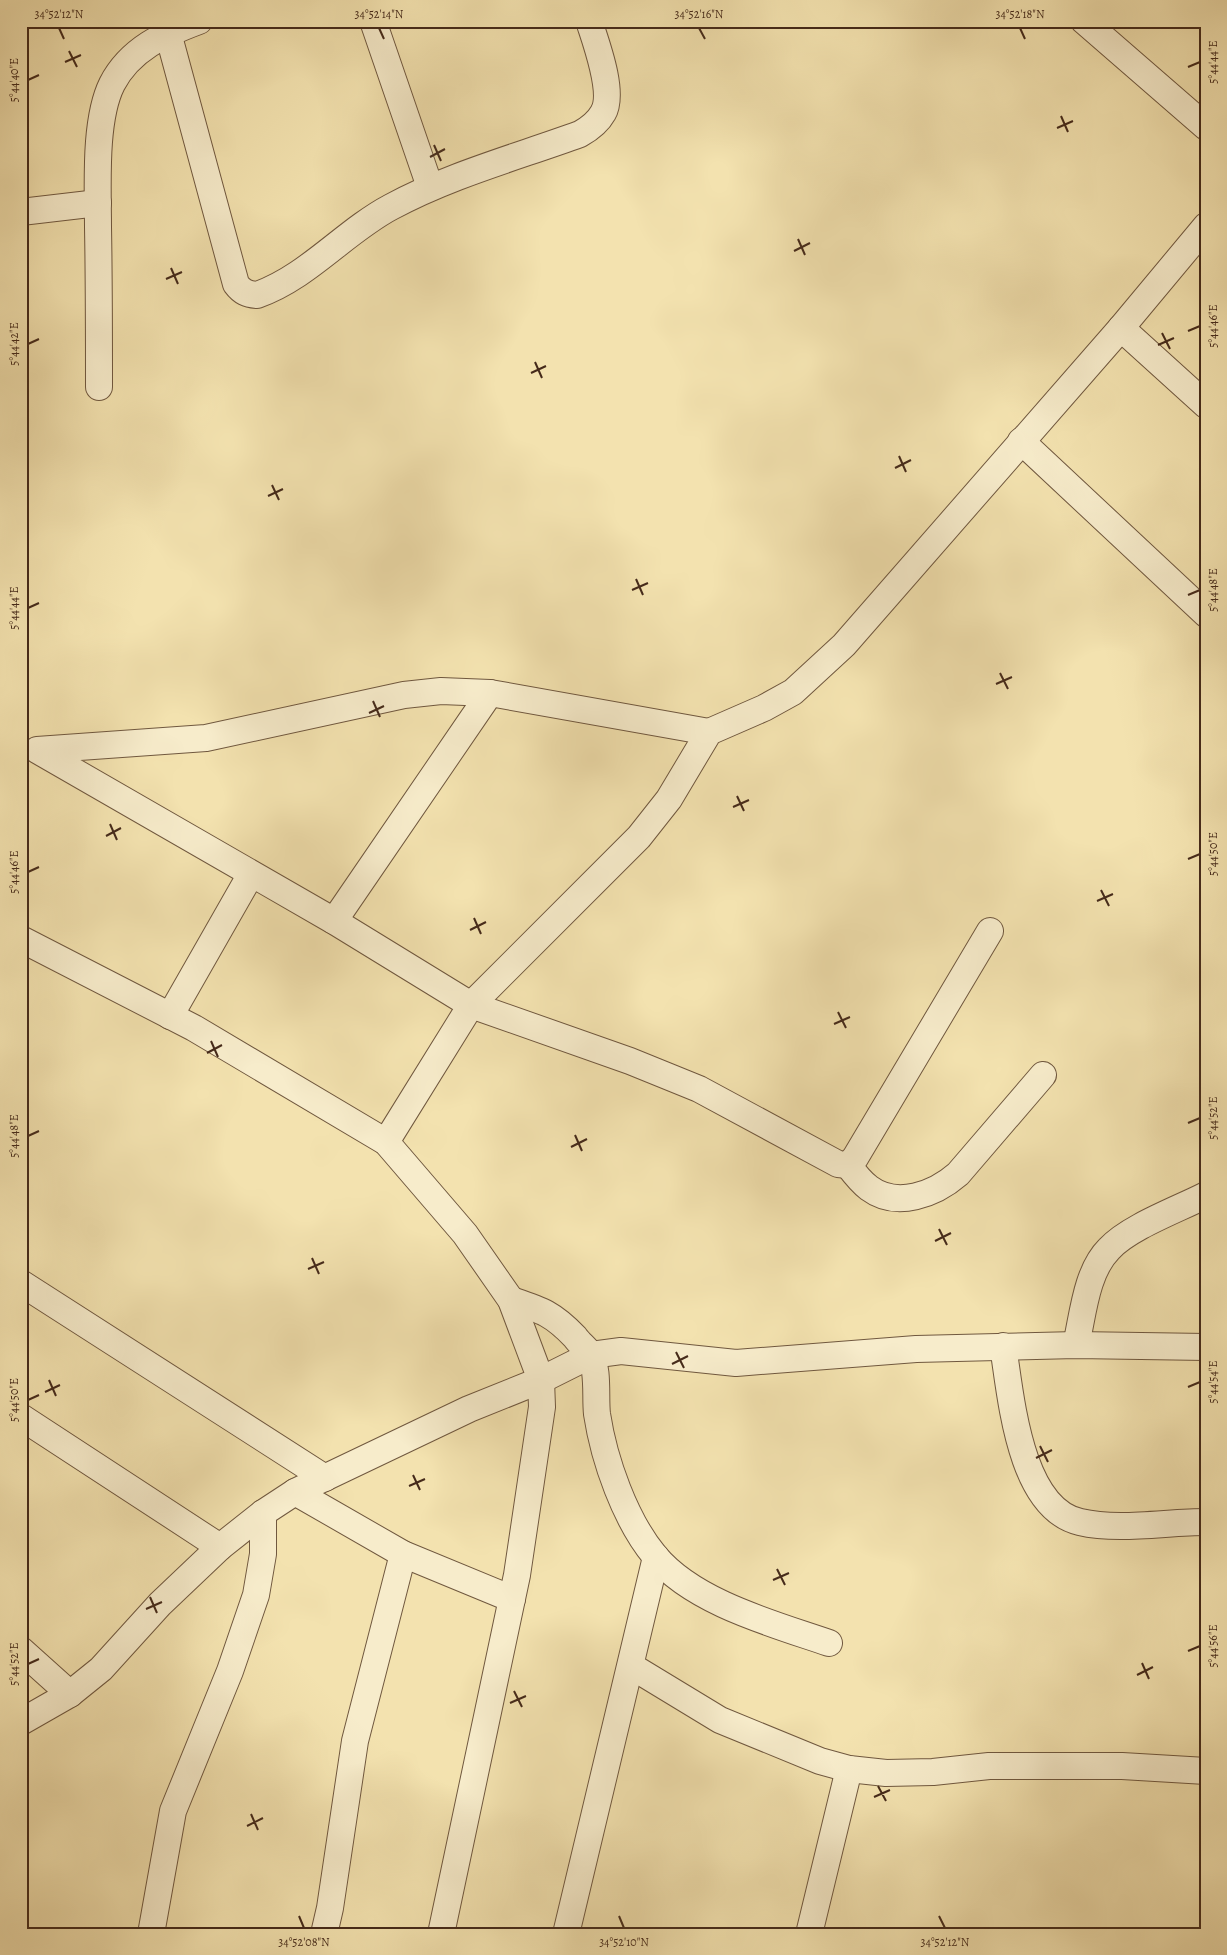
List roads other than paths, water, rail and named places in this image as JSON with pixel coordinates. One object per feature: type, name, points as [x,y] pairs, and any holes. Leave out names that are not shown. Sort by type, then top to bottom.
[{"type":"street","points":[[99,387],[98,164],[104,105],[124,66],[145,46],[168,33],[199,21]]},
{"type":"street","points":[[373,21],[430,187]]},
{"type":"street","points":[[168,33],[236,284],[240,290],[249,294],[265,292],[327,254],[358,228],[389,208],[430,187],[580,134],[593,126],[604,112],[607,95],[601,62],[589,21]]},
{"type":"street","points":[[1084,21],[1206,127]]},
{"type":"street","points":[[21,212],[98,203]]},
{"type":"street","points":[[29,748],[206,738],[404,695],[441,691],[490,693],[709,732],[764,708],[793,692],[844,645],[1120,328],[1206,226]]},
{"type":"street","points":[[1120,328],[1206,405]]},
{"type":"street","points":[[1021,441],[1206,614]]},
{"type":"street","points":[[334,921],[490,693]]},
{"type":"street","points":[[386,1142],[471,1005],[639,838],[669,799],[709,732]]},
{"type":"street","points":[[29,748],[334,921],[471,1005],[630,1061],[699,1089],[830,1161],[848,1165],[870,1188],[882,1195],[896,1198],[913,1197],[931,1192],[947,1184],[958,1174],[1043,1075]]},
{"type":"street","points":[[170,1016],[251,874]]},
{"type":"street","points":[[848,1165],[860,1152],[990,932]]},
{"type":"street","points":[[21,939],[170,1016],[386,1142],[465,1234],[511,1300],[541,1380],[542,1407],[512,1599],[441,1934]]},
{"type":"street","points":[[1076,1345],[1087,1296],[1096,1269],[1108,1250],[1120,1239],[1206,1195]]},
{"type":"street","points":[[21,1283],[326,1478]]},
{"type":"street","points":[[511,1300],[545,1311],[561,1322],[591,1355],[596,1382],[597,1414],[618,1487],[634,1526],[656,1557],[712,1599],[748,1616],[829,1643]]},
{"type":"street","points":[[1003,1346],[1016,1424],[1028,1467],[1041,1494],[1061,1514],[1078,1522],[1102,1525],[1206,1522]]},
{"type":"street","points":[[21,1722],[70,1694],[101,1668],[160,1604],[220,1547],[263,1513],[295,1492],[469,1409],[541,1380],[591,1355],[621,1351],[736,1363],[916,1349],[1003,1346],[1206,1347]]},
{"type":"street","points":[[21,1417],[220,1547]]},
{"type":"street","points":[[295,1492],[403,1554],[512,1599]]},
{"type":"street","points":[[151,1934],[173,1811],[230,1671],[256,1595],[263,1554],[263,1513]]},
{"type":"street","points":[[324,1934],[330,1908],[355,1741],[403,1554]]},
{"type":"street","points":[[566,1934],[656,1557]]},
{"type":"street","points":[[21,1650],[70,1694]]},
{"type":"street","points":[[631,1666],[720,1720],[820,1761],[849,1769],[886,1773],[933,1772],[989,1766],[1122,1766],[1206,1771]]},
{"type":"street","points":[[809,1934],[849,1769]]}]
